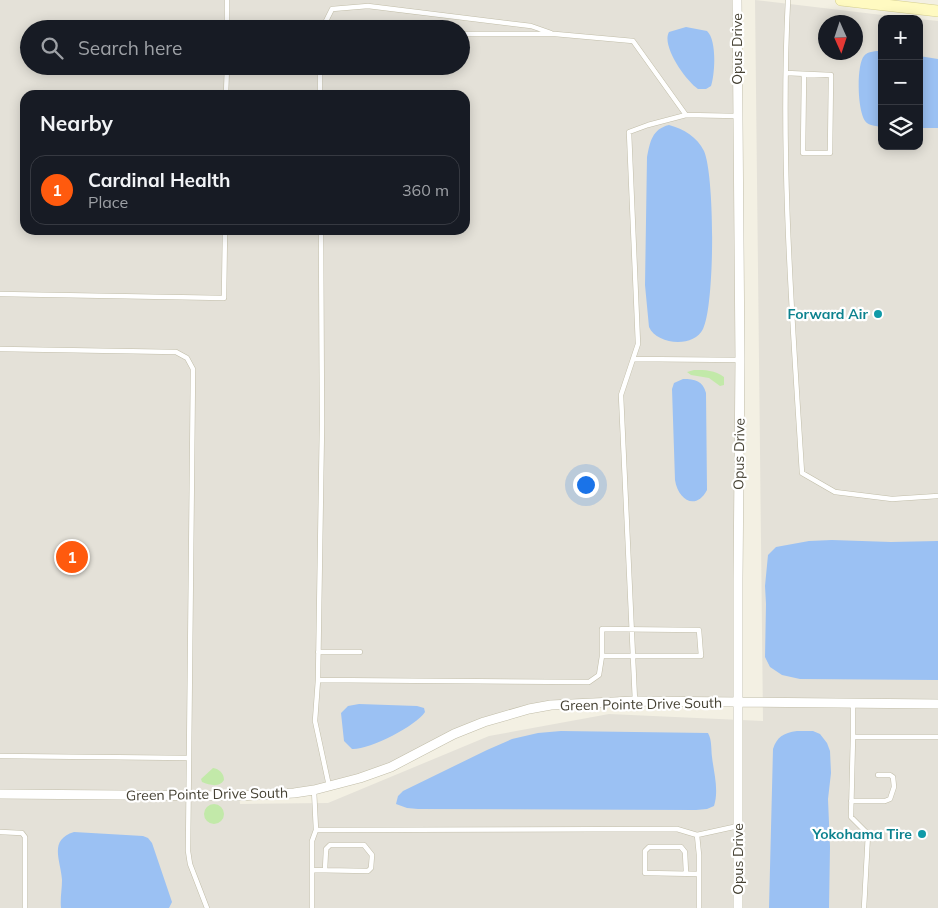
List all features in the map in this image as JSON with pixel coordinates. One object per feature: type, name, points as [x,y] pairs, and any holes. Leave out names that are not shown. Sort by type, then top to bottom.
[{"type":"street","name":"Opus Drive","points":[[737,0],[740,360],[738,908]]},
{"type":"street","points":[[841,0],[938,11]]},
{"type":"street","name":"Green Pointe Drive South","points":[[0,794],[255,796],[314,790],[330,787],[391,767],[454,734],[484,722],[551,705],[635,701],[938,704]]},
{"type":"lane","points":[[227,0],[227,20]]},
{"type":"lane","points":[[788,0],[786,165],[794,350],[802,474],[835,492],[892,499],[938,496]]},
{"type":"lane","points":[[326,20],[332,9],[368,6],[531,26],[555,34]]},
{"type":"lane","points":[[470,34],[555,34],[632,41],[686,115]]},
{"type":"lane","points":[[786,73],[831,75],[830,153],[803,153],[804,74]]},
{"type":"lane","points":[[226,75],[226,90]]},
{"type":"lane","points":[[320,75],[320,90]]},
{"type":"lane","points":[[635,701],[621,395],[638,344],[629,132],[686,115],[737,116]]},
{"type":"lane","points":[[0,294],[224,298],[225,235]]},
{"type":"lane","points":[[321,235],[322,424],[318,680],[315,721],[330,787]]},
{"type":"lane","points":[[0,349],[176,352],[187,358],[193,369],[188,851],[190,864],[207,908]]},
{"type":"lane","points":[[633,359],[740,360]]},
{"type":"lane","points":[[318,680],[589,682],[599,675],[602,656],[602,628],[700,630],[701,656],[602,656]]},
{"type":"lane","points":[[318,652],[360,652]]},
{"type":"lane","points":[[853,703],[850,817],[868,834],[864,908]]},
{"type":"lane","points":[[853,737],[938,737]]},
{"type":"lane","points":[[0,756],[190,758]]},
{"type":"lane","points":[[851,802],[885,801],[890,799],[894,786],[893,777],[890,775],[878,775]]},
{"type":"lane","points":[[312,908],[312,841],[316,830],[314,790]]},
{"type":"lane","points":[[316,830],[677,829],[697,835],[738,826]]},
{"type":"lane","points":[[0,832],[16,832],[22,834],[24,838],[24,908]]},
{"type":"lane","points":[[697,835],[699,908]]},
{"type":"lane","points":[[312,870],[368,871],[371,868],[372,855],[364,845],[330,845],[326,849],[325,870]]},
{"type":"lane","points":[[686,873],[685,852],[680,847],[648,847],[645,850],[645,873],[699,874]]},
{"type":"shaded area","points":[[0,0],[737,0],[738,703],[573,703],[506,715],[391,767],[330,787],[239,796],[240,804],[328,803],[489,736],[609,714],[763,721],[755,0],[882,15],[878,15],[878,150],[923,150],[923,19],[938,21],[938,908],[0,908]]},
{"type":"green space","points":[[694,370],[710,371],[721,375],[724,377],[724,385],[720,386],[709,378],[691,375],[687,372]]},
{"type":"green space","points":[[213,768],[223,775],[224,780],[222,783],[211,785],[202,782],[201,779]]},
{"type":"green space","points":[[214,804],[221,807],[224,814],[221,821],[214,824],[207,821],[204,814],[207,807]]},
{"type":"water","points":[[686,27],[707,31],[710,35],[714,49],[713,74],[711,86],[706,89],[698,89],[687,79],[676,63],[668,46],[667,38],[669,32]]},
{"type":"water","points":[[878,51],[878,126],[867,123],[864,118],[861,111],[859,90],[861,61],[866,54]]},
{"type":"water","points":[[923,57],[938,59],[938,128],[923,128]]},
{"type":"water","points":[[669,125],[690,134],[704,151],[708,165],[712,212],[710,295],[707,315],[703,329],[698,335],[692,339],[676,342],[660,338],[649,327],[645,285],[647,157],[655,133]]},
{"type":"water","points":[[683,379],[701,383],[706,393],[707,490],[698,500],[693,501],[688,500],[680,493],[675,480],[672,389],[674,383]]},
{"type":"water","points":[[809,541],[938,541],[938,680],[800,679],[782,675],[770,667],[765,657],[765,586],[768,555],[776,547]]},
{"type":"water","points":[[359,704],[417,706],[424,708],[425,712],[412,724],[392,736],[369,746],[352,749],[344,741],[341,713],[348,706]]},
{"type":"water","points":[[561,731],[708,733],[711,742],[716,782],[714,806],[696,810],[418,809],[396,804],[398,796],[403,791],[487,750],[512,739],[538,733]]},
{"type":"water","points":[[797,731],[813,731],[820,734],[830,751],[831,773],[828,799],[830,847],[829,908],[769,908],[773,749],[776,741],[781,736]]},
{"type":"water","points":[[74,832],[143,836],[148,838],[152,843],[172,902],[169,908],[61,908],[62,880],[58,852],[59,846],[61,840]]},
{"type":"place","name":"Forward Air","points":[[878,314]]},
{"type":"place","name":"Cardinal Health","points":[[72,557]]},
{"type":"place","name":"Yokohama Tire","points":[[922,834]]}]
